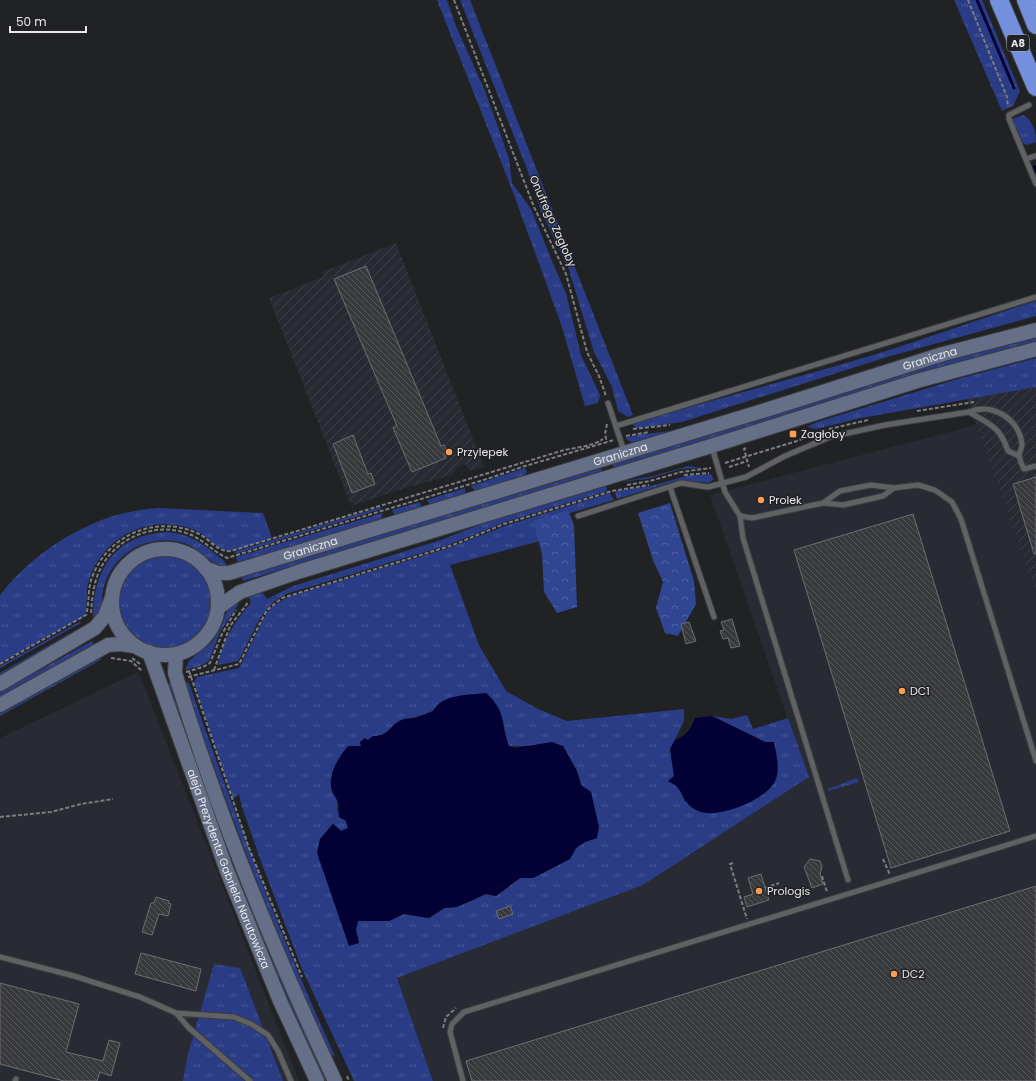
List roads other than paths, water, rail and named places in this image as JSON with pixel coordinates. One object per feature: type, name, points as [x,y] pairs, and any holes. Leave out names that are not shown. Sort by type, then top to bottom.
[{"type":"highway","name":"A8","points":[[999,0],[1036,87]]},
{"type":"highway","name":"A8","points":[[1026,0],[1036,25]]},
{"type":"main road","name":"Graniczna","points":[[205,568],[218,573],[229,573],[943,354],[1036,330]]},
{"type":"main road","name":"Graniczna","points":[[219,607],[240,592],[301,571],[711,446],[917,381],[1036,349]]},
{"type":"main road","points":[[0,684],[95,628],[104,616],[111,600],[114,583],[123,568],[137,556],[148,552],[165,549],[181,552],[196,560],[205,568],[216,586],[219,607],[213,625],[204,638],[192,648],[176,654],[166,655],[149,652],[135,646],[120,644],[108,645],[0,705]]},
{"type":"main road","points":[[111,600],[112,612],[117,625],[124,636],[135,646]]},
{"type":"main road","name":"aleja Prezydenta Gabriela Narutowicza","points":[[149,652],[227,871],[280,1001],[317,1081]]},
{"type":"main road","name":"aleja Prezydenta Gabriela Narutowicza","points":[[176,654],[175,673],[214,789],[262,915],[340,1077]]},
{"type":"lane","points":[[1029,105],[1009,115],[1036,184]]},
{"type":"lane","points":[[1026,160],[1035,156]]},
{"type":"lane","points":[[616,426],[1036,297]]},
{"type":"lane","points":[[608,403],[624,453]]},
{"type":"lane","points":[[578,516],[681,483],[708,488],[746,477],[785,456],[830,437],[885,425],[969,412],[978,408],[991,408],[1002,413],[1012,423],[1017,430],[1022,446],[1019,456],[1024,469],[1036,466]]},
{"type":"lane","points":[[969,412],[998,429],[1004,439],[1008,451],[1019,456]]},
{"type":"lane","points":[[711,446],[725,492],[740,516],[743,538],[848,880]]},
{"type":"lane","points":[[823,503],[840,491],[871,485],[894,488],[918,485],[935,490],[952,502],[961,519],[1036,761]]},
{"type":"lane","points":[[670,487],[714,617]]},
{"type":"lane","points":[[740,516],[752,518],[823,503],[843,505],[883,496],[894,488]]},
{"type":"lane","points":[[463,1081],[450,1032],[452,1024],[464,1012],[1036,836]]},
{"type":"lane","points":[[0,957],[74,976],[140,997],[176,1013],[234,1017],[251,1024],[268,1035],[278,1051],[291,1081]]},
{"type":"lane","points":[[176,1013],[189,1028],[250,1081]]},
{"type":"waterway","points":[[977,0],[1014,88]]},
{"type":"waterway","points":[[1036,167],[1034,167],[1036,172]]},
{"type":"place","name":"Zagłoby","points":[[793,434]]},
{"type":"place","name":"Przylepek","points":[[449,452]]},
{"type":"place","name":"Prolek","points":[[761,500]]},
{"type":"place","name":"DC1","points":[[902,691]]},
{"type":"place","name":"Prologis","points":[[759,891]]},
{"type":"place","name":"DC2","points":[[894,974]]}]
